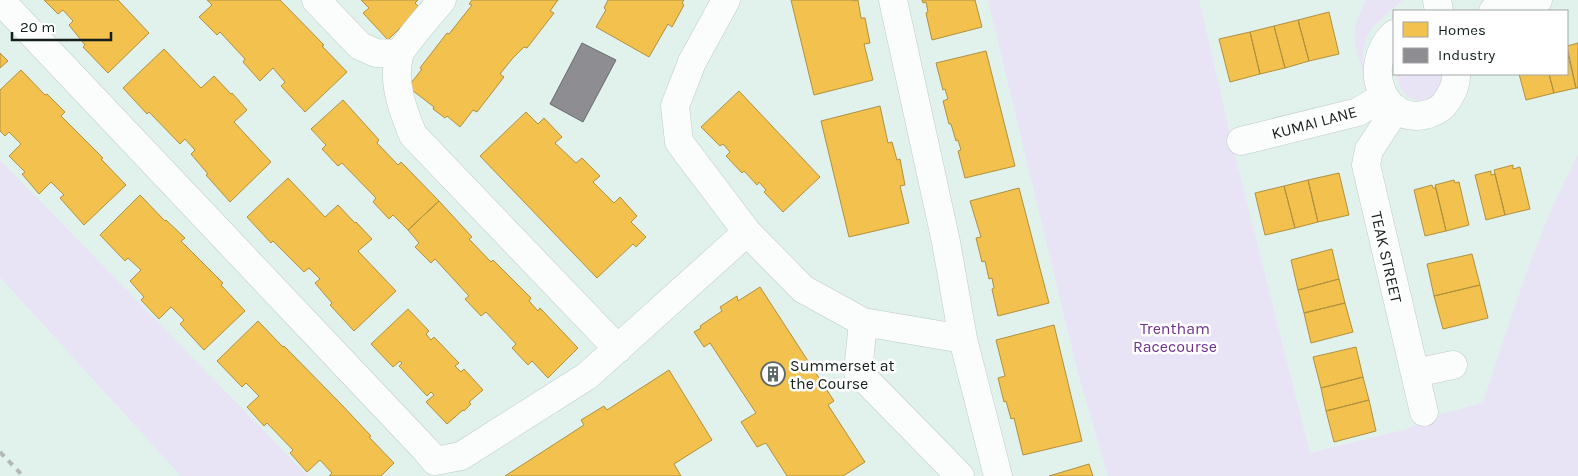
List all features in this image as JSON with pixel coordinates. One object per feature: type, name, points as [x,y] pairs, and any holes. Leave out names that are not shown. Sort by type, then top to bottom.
[{"type":"street","points":[[0,0],[426,449],[428,468],[461,456],[586,376],[747,232]]},
{"type":"street","points":[[316,0],[360,46],[376,53],[399,54]]},
{"type":"street","points":[[442,0],[399,54],[397,80],[401,106],[413,135],[618,349]]},
{"type":"street","points":[[726,0],[692,62],[675,106],[679,142],[747,232],[803,289],[863,322],[963,339]]},
{"type":"street","points":[[893,0],[946,242],[963,339],[998,476]]},
{"type":"street","points":[[1497,10],[1538,0]]},
{"type":"street","points":[[1393,35],[1378,58],[1376,73],[1379,87],[1390,103],[1405,114],[1425,115],[1443,107],[1454,88],[1456,75]]},
{"type":"street","name":"KUMAI LANE","points":[[1241,141],[1390,103]]},
{"type":"street","name":"TEAK STREET","points":[[1390,103],[1369,150],[1366,165],[1424,412]]},
{"type":"street","points":[[863,322],[858,372],[960,476]]},
{"type":"street","points":[[1415,373],[1453,364]]},
{"type":"green space","name":"Trentham Racecourse","points":[[988,0],[1199,0],[1238,168],[1310,453],[1407,429],[1437,415],[1483,403],[1514,308],[1537,246],[1549,215],[1578,155],[1578,476],[1108,476],[1078,373]]},
{"type":"green space","points":[[1366,0],[1403,0],[1371,30],[1364,47],[1363,73],[1355,43],[1355,29]]},
{"type":"green space","points":[[1396,75],[1443,75],[1443,80],[1437,94],[1428,100],[1423,101],[1410,98],[1400,88]]},
{"type":"green space","points":[[0,160],[308,476],[181,476],[0,277]]},
{"type":"building: Homes","points":[[44,0],[118,0],[149,33],[108,73],[83,47],[85,45],[69,25],[73,21],[63,10],[58,14]]},
{"type":"building: Homes","points":[[207,0],[280,0],[324,45],[322,46],[347,72],[305,112],[281,86],[285,82],[273,68],[260,81],[243,62],[245,59],[220,32],[217,35],[199,17],[212,5]]},
{"type":"building: Homes","points":[[361,0],[418,0],[415,3],[420,8],[388,40],[363,13],[369,8]]},
{"type":"building: Homes","points":[[472,0],[558,0],[550,11],[554,13],[527,48],[524,47],[512,59],[500,74],[504,77],[477,112],[473,110],[460,127],[447,116],[445,118],[433,109],[434,107],[408,87],[447,33],[449,34],[472,5],[469,4]]},
{"type":"building: Homes","points":[[608,0],[684,0],[682,3],[684,5],[672,27],[668,24],[649,57],[596,27],[606,10],[604,8]]},
{"type":"building: Homes","points":[[791,0],[858,0],[861,18],[865,18],[870,43],[864,44],[873,80],[814,95]]},
{"type":"building: Homes","points":[[922,0],[975,0],[982,27],[932,40],[926,13],[928,12],[926,2],[923,3]]},
{"type":"building: Homes","points":[[1329,12],[1339,54],[1309,61],[1298,20]]},
{"type":"building: Homes","points":[[1298,20],[1309,61],[1285,68],[1274,26]]},
{"type":"building: Homes","points":[[1274,26],[1285,68],[1260,74],[1250,32]]},
{"type":"building: Homes","points":[[1250,32],[1260,74],[1230,82],[1219,39]]},
{"type":"building: Homes","points":[[1578,43],[1578,88],[1576,88],[1568,46]]},
{"type":"building: Homes","points":[[164,49],[201,88],[214,76],[232,93],[247,110],[234,122],[271,162],[230,202],[206,175],[208,174],[191,154],[195,150],[185,139],[180,144],[149,112],[147,114],[123,88]]},
{"type":"building: Homes","points":[[986,51],[1015,166],[965,178],[958,151],[961,150],[951,124],[949,124],[943,101],[948,99],[945,89],[943,90],[936,63]]},
{"type":"building: Homes","points":[[0,53],[8,61],[0,68]]},
{"type":"building: Homes","points":[[1568,55],[1576,88],[1554,93],[1549,75],[1568,75]]},
{"type":"building: Homes","points":[[21,70],[45,95],[47,94],[65,112],[61,116],[103,158],[101,159],[126,185],[84,225],[60,198],[64,195],[51,182],[39,194],[22,174],[25,172],[9,156],[21,144],[9,132],[5,136],[0,131],[0,90]]},
{"type":"building: Homes","points":[[1519,75],[1549,75],[1554,93],[1526,100]]},
{"type":"building: Homes","points":[[739,91],[820,177],[783,212],[764,192],[766,190],[759,182],[757,185],[726,156],[730,152],[723,144],[720,146],[701,127]]},
{"type":"building: Homes","points":[[343,100],[379,140],[377,143],[398,165],[401,162],[439,201],[408,230],[393,215],[389,219],[373,202],[376,198],[342,163],[338,166],[322,149],[326,145],[311,129]]},
{"type":"building: Homes","points":[[880,106],[888,143],[892,142],[897,160],[900,159],[905,185],[900,186],[909,223],[849,237],[821,121]]},
{"type":"building: Homes","points":[[526,112],[538,124],[544,118],[562,137],[555,143],[576,163],[582,158],[600,176],[593,182],[614,203],[620,197],[637,216],[631,222],[646,237],[636,247],[633,244],[597,278],[480,156]]},
{"type":"building: Homes","points":[[1513,165],[1513,169],[1520,167],[1530,209],[1505,215],[1494,170]]},
{"type":"building: Homes","points":[[1491,171],[1491,175],[1495,174],[1505,215],[1486,220],[1475,175]]},
{"type":"building: Homes","points":[[1339,173],[1349,215],[1318,222],[1308,180]]},
{"type":"building: Homes","points":[[288,178],[325,217],[338,205],[356,222],[372,239],[358,251],[396,291],[354,331],[330,305],[332,303],[315,283],[320,279],[309,268],[304,272],[273,241],[271,243],[247,217]]},
{"type":"building: Homes","points":[[1308,180],[1318,222],[1295,228],[1284,186]]},
{"type":"building: Homes","points":[[1454,180],[1455,183],[1459,182],[1469,225],[1446,231],[1435,185]]},
{"type":"building: Homes","points":[[1432,185],[1433,188],[1436,188],[1446,231],[1425,236],[1414,190]]},
{"type":"building: Homes","points":[[1284,186],[1295,228],[1265,235],[1255,193]]},
{"type":"building: Homes","points":[[1019,188],[1049,303],[998,316],[992,289],[994,288],[992,278],[989,279],[985,261],[982,262],[976,238],[981,237],[970,201]]},
{"type":"building: Homes","points":[[140,195],[165,221],[185,238],[181,241],[223,283],[221,285],[245,311],[204,350],[180,324],[184,320],[171,307],[159,319],[141,300],[144,297],[130,281],[141,270],[128,258],[125,261],[100,235]]},
{"type":"building: Homes","points":[[439,201],[472,237],[469,239],[531,298],[529,301],[538,311],[540,308],[578,348],[548,378],[532,361],[528,365],[512,348],[516,344],[486,312],[481,316],[465,299],[469,296],[435,259],[431,263],[415,247],[419,243],[408,230]]},
{"type":"building: Homes","points":[[1332,249],[1339,279],[1298,290],[1291,260]]},
{"type":"building: Homes","points":[[1472,254],[1480,285],[1434,296],[1427,264]]},
{"type":"building: Homes","points":[[1339,279],[1345,303],[1304,313],[1298,290]]},
{"type":"building: Homes","points":[[1480,285],[1488,318],[1443,329],[1434,296]]},
{"type":"building: Homes","name":"Summerset at the Course","points":[[760,287],[834,401],[828,405],[865,462],[843,476],[787,476],[766,443],[757,447],[741,422],[756,413],[710,343],[704,347],[694,332],[722,311],[720,307],[737,296],[738,301]]},
{"type":"building: Homes","points":[[1345,303],[1353,332],[1311,343],[1304,313]]},
{"type":"building: Homes","points":[[408,309],[429,331],[426,334],[431,340],[434,337],[459,363],[455,366],[461,372],[464,369],[483,390],[469,402],[471,404],[464,411],[447,424],[426,402],[434,395],[431,392],[427,396],[399,366],[402,363],[400,361],[393,367],[371,344]]},
{"type":"building: Homes","points":[[258,321],[341,404],[394,463],[381,476],[329,476],[332,473],[320,460],[307,472],[290,453],[293,450],[267,423],[264,426],[247,407],[259,396],[246,383],[242,387],[217,361]]},
{"type":"building: Homes","points":[[1054,325],[1082,441],[1023,455],[1014,418],[1011,419],[1006,401],[1004,402],[998,378],[1005,376],[996,340]]},
{"type":"building: Homes","points":[[1356,347],[1363,377],[1321,388],[1313,357]]},
{"type":"building: Homes","points":[[669,370],[712,440],[674,464],[681,476],[505,476],[584,425],[581,420],[604,406],[607,410]]},
{"type":"building: Homes","points":[[1363,377],[1369,400],[1326,411],[1321,388]]},
{"type":"building: Homes","points":[[1369,400],[1376,431],[1334,442],[1326,411]]},
{"type":"building: Homes","points":[[1089,464],[1093,476],[1049,476]]},
{"type":"building: Industry","points":[[582,43],[616,60],[583,122],[550,104]]},
{"type":"railway","points":[[0,452],[23,476]]},
{"type":"place","name":"Summerset at the Course","points":[[773,374]]}]
